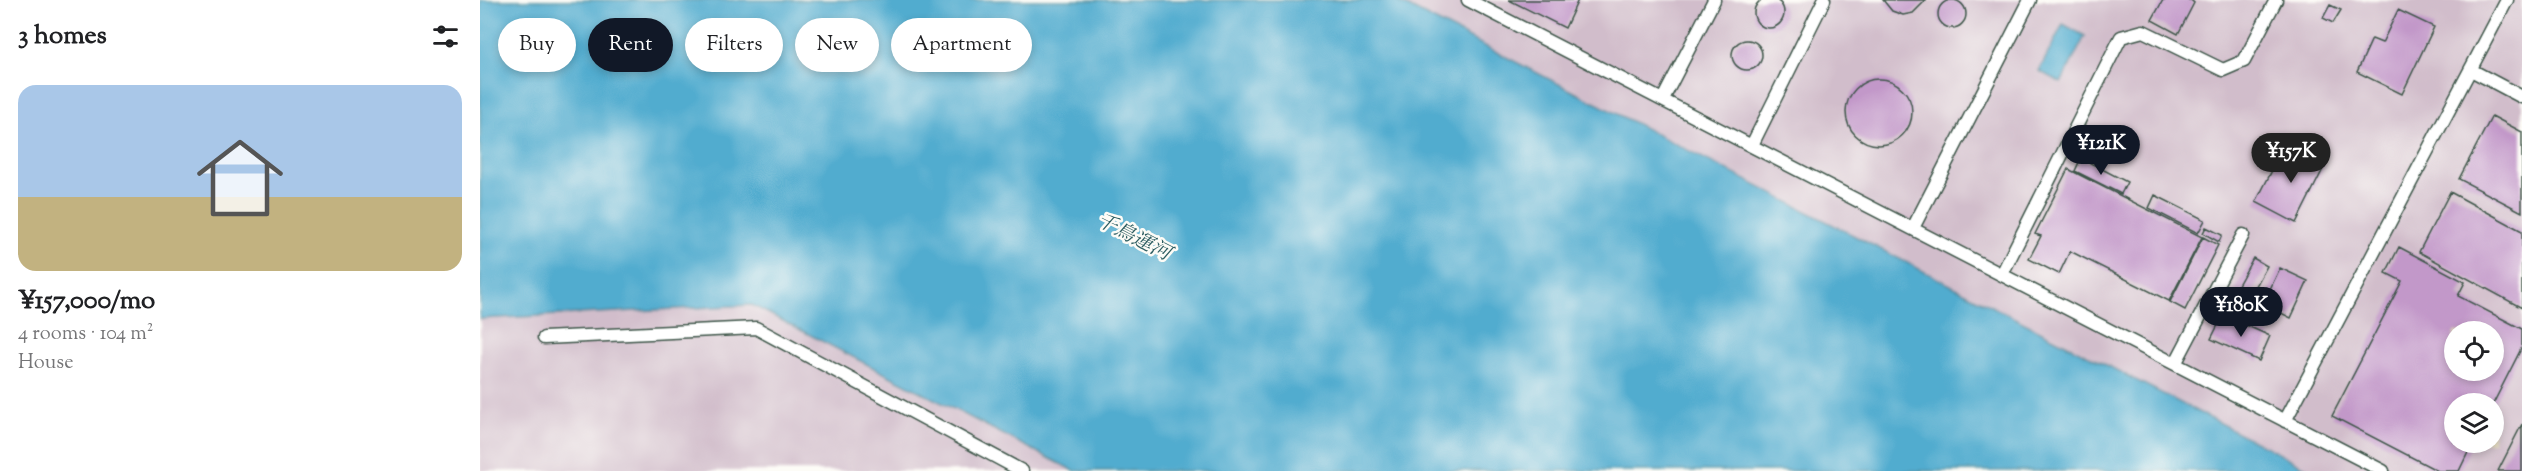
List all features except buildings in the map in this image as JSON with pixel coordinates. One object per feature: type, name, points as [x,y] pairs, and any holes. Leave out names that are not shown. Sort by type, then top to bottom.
[{"type":"lane","points":[[1468,0],[2383,471]]},
{"type":"lane","points":[[1663,99],[1714,0]]},
{"type":"lane","points":[[1752,145],[1824,0]]},
{"type":"lane","points":[[1913,228],[2030,0]]},
{"type":"lane","points":[[2002,274],[2121,37],[2143,31],[2223,70],[2244,62],[2276,0]]},
{"type":"lane","points":[[2285,421],[2507,0]]},
{"type":"lane","points":[[2471,70],[2522,97]]},
{"type":"lane","points":[[2175,364],[2243,236]]},
{"type":"lane","points":[[544,338],[756,328],[1022,471]]},
{"type":"shaded area","points":[[1395,0],[2522,0],[2522,471],[2313,471]]},
{"type":"shaded area","points":[[752,305],[1074,471],[480,471],[480,319]]},
{"type":"water","name":"千鳥運河","points":[[480,0],[1395,0],[2313,471],[1074,471],[752,305],[480,319]]},
{"type":"water","points":[[2063,24],[2085,36],[2061,83],[2039,71]]}]
